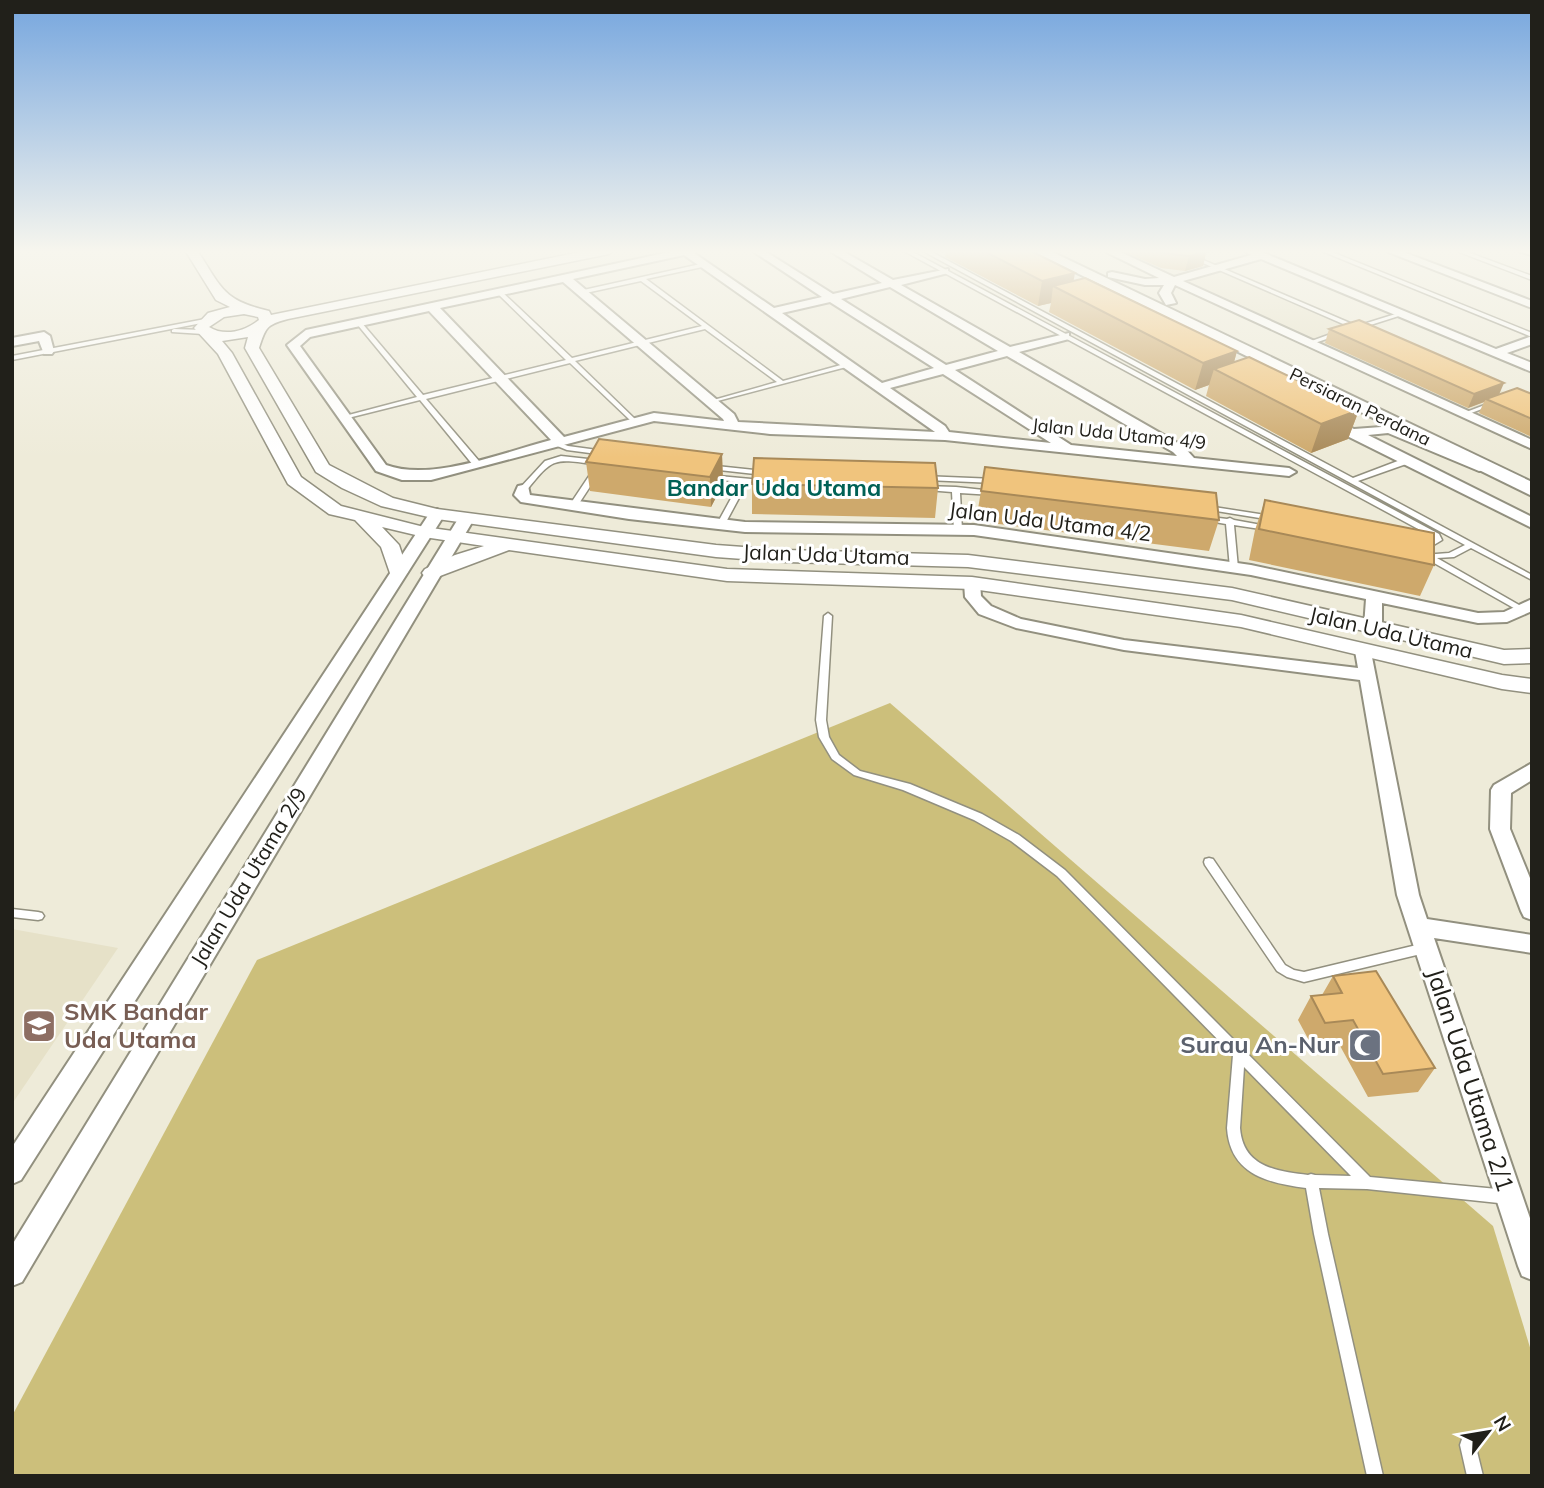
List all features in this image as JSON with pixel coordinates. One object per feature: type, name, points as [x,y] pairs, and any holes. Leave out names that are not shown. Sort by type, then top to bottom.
[{"type":"main road","name":"Persiaran Perdana","points":[[1182,319],[1532,490]]},
{"type":"main road","name":"Persiaran Perdana","points":[[1205,319],[1532,475]]},
{"type":"street","points":[[208,326],[211,319]]},
{"type":"street","points":[[208,326],[247,319]]},
{"type":"street","points":[[208,326],[239,335],[255,319]]},
{"type":"street","name":"Jalan Uda Utama","points":[[256,319],[252,348],[322,468],[348,484],[387,502],[466,519],[716,551],[787,556],[968,561],[1232,594],[1504,657],[1532,656]]},
{"type":"street","points":[[359,323],[375,319]]},
{"type":"street","points":[[444,319],[556,441]]},
{"type":"street","points":[[614,319],[729,417],[733,425]]},
{"type":"street","points":[[783,319],[940,429],[945,436]]},
{"type":"street","points":[[866,319],[1068,447]]},
{"type":"street","points":[[953,319],[1178,449],[1188,460]]},
{"type":"street","points":[[1257,319],[1532,445]]},
{"type":"street","points":[[1415,319],[1532,368]]},
{"type":"street","name":"Jalan Uda Utama 4/9","points":[[359,323],[306,334],[293,345],[381,468],[392,473],[419,477],[634,420],[666,417],[769,430],[945,436],[1289,472]]},
{"type":"street","name":"Jalan Uda Utama","points":[[208,326],[294,480],[335,510],[424,532],[727,575],[972,583],[1241,621],[1502,682],[1532,686]]},
{"type":"street","points":[[12,342],[44,336],[48,351]]},
{"type":"street","points":[[880,387],[1065,336]]},
{"type":"street","points":[[1496,353],[1532,337]]},
{"type":"street","points":[[1281,368],[1302,386],[1361,414],[1364,418],[1352,433]]},
{"type":"street","points":[[1316,415],[1532,523]]},
{"type":"street","points":[[1352,433],[1390,429],[1450,457],[1495,472]]},
{"type":"street","name":"Jalan Uda Utama 4/2","points":[[523,489],[521,495],[526,499],[745,527],[974,530],[1234,568],[1478,618],[1507,617],[1527,607]]},
{"type":"street","name":"Jalan Uda Utama 2/9","points":[[12,1171],[437,514]]},
{"type":"street","points":[[615,538],[629,514]]},
{"type":"street","points":[[358,516],[390,544],[398,572]]},
{"type":"street","name":"Jalan Uda Utama 2/9","points":[[12,1272],[466,519]]},
{"type":"street","points":[[432,573],[481,552],[511,545]]},
{"type":"street","points":[[972,583],[973,597],[985,610],[1016,623],[1124,645],[1368,675]]},
{"type":"street","points":[[1373,627],[1374,596]]},
{"type":"street","name":"Jalan Uda Utama 2/1","points":[[1364,651],[1408,895],[1532,1266]]},
{"type":"street","points":[[1532,770],[1501,790],[1498,817],[1500,829],[1532,911]]},
{"type":"street","points":[[1422,937],[1532,944]]},
{"type":"lane","points":[[528,319],[634,420]]},
{"type":"lane","points":[[696,319],[782,383]]},
{"type":"lane","points":[[1034,319],[1436,536],[1438,540],[1419,552],[1527,607]]},
{"type":"lane","points":[[1053,319],[1532,578]]},
{"type":"lane","points":[[1336,319],[1368,333]]},
{"type":"lane","points":[[1309,343],[1384,319]]},
{"type":"lane","points":[[1490,319],[1532,337]]},
{"type":"lane","points":[[359,323],[475,463]]},
{"type":"lane","points":[[12,358],[152,331],[208,326]]},
{"type":"lane","points":[[152,331],[208,326]]},
{"type":"lane","points":[[344,416],[706,327]]},
{"type":"lane","points":[[712,402],[848,365]]},
{"type":"lane","points":[[1194,396],[1207,391]]},
{"type":"lane","points":[[1464,414],[1499,401]]},
{"type":"lane","points":[[556,441],[567,448],[621,455]]},
{"type":"lane","points":[[523,489],[547,459],[559,457],[611,464]]},
{"type":"lane","points":[[1353,481],[1406,461]]},
{"type":"lane","points":[[573,506],[595,473],[597,462]]},
{"type":"lane","points":[[701,466],[769,478],[744,481],[704,476]]},
{"type":"lane","points":[[913,477],[1006,483]]},
{"type":"lane","points":[[721,524],[744,481]]},
{"type":"lane","points":[[921,487],[998,494]]},
{"type":"lane","points":[[956,489],[958,530]]},
{"type":"lane","points":[[1199,506],[1279,519]]},
{"type":"lane","points":[[1190,516],[1271,528]]},
{"type":"lane","points":[[1230,520],[1234,568]]},
{"type":"lane","points":[[1430,558],[1451,555],[1472,545]]},
{"type":"lane","points":[[828,616],[821,720],[824,737],[835,757],[857,773],[906,787],[978,817],[1015,838],[1060,873],[1367,1183]]},
{"type":"lane","points":[[1209,862],[1281,968],[1291,974],[1304,977],[1422,937]]},
{"type":"lane","points":[[12,913],[38,916]]},
{"type":"lane","points":[[1239,1055],[1234,1138],[1243,1161],[1275,1178],[1367,1183],[1509,1197]]},
{"type":"lane","points":[[1311,1180],[1375,1476]]},
{"type":"lane","points":[[1468,1445],[1475,1476]]},
{"type":"shaded area","points":[[1264,319],[1338,319],[1532,404],[1532,442]]},
{"type":"shaded area","points":[[890,703],[1493,1226],[1532,1354],[1532,1476],[12,1476],[12,1416],[257,960]]},
{"type":"shaded area","name":"SMK Bandar Uda Utama","points":[[12,929],[118,948],[12,1104]]},
{"type":"building","points":[[1118,319],[1171,319],[1237,351],[1203,363]]},
{"type":"building","points":[[1359,320],[1504,383],[1474,394],[1329,329]]},
{"type":"building","points":[[1249,357],[1359,410],[1321,424],[1214,369]]},
{"type":"building","points":[[1517,388],[1532,394],[1532,419],[1486,399]]},
{"type":"building","points":[[599,439],[722,454],[710,477],[586,462]]},
{"type":"building","points":[[754,458],[935,463],[938,488],[752,484]]},
{"type":"building","points":[[985,467],[1216,493],[1219,520],[981,491]]},
{"type":"building","points":[[1265,500],[1434,533],[1434,565],[1259,529]]},
{"type":"building","points":[[1376,971],[1435,1068],[1383,1074],[1353,1020],[1325,1023],[1311,996],[1342,993],[1333,976]]},
{"type":"place","name":"SMK Bandar Uda Utama","points":[[39,1026]]},
{"type":"place","name":"Surau An-Nur","points":[[1365,1045]]},
{"type":"district","name":"Bandar Uda Utama","points":[[774,488]]}]
